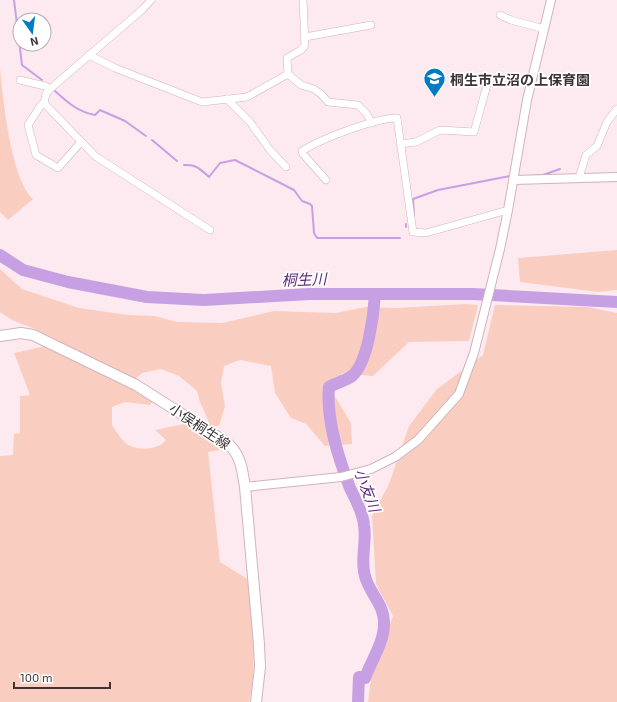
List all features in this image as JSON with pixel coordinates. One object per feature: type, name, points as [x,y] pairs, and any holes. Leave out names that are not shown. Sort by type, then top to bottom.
[{"type":"main road","name":"小俣桐生線","points":[[0,336],[20,333],[33,335],[136,385],[231,446],[238,455],[245,487],[259,644],[260,667],[256,702]]},
{"type":"street","points":[[80,142],[58,168],[36,155],[28,125],[41,105],[44,103],[46,94],[50,89],[151,0]]},
{"type":"street","points":[[303,0],[305,37],[303,49],[287,58],[288,74],[301,85],[314,89],[322,94],[328,102],[358,106],[362,108],[372,124]]},
{"type":"street","points":[[245,487],[345,476],[371,469],[395,457],[412,444],[432,426],[459,394],[474,353],[499,252],[514,180],[527,100],[551,0]]},
{"type":"street","points":[[500,15],[511,20],[544,29]]},
{"type":"street","points":[[305,37],[371,25]]},
{"type":"street","points":[[89,55],[115,68],[202,102],[247,97],[288,74]]},
{"type":"street","points":[[20,80],[45,86],[50,89]]},
{"type":"street","points":[[400,144],[416,142],[440,130],[474,132],[487,85]]},
{"type":"street","points":[[227,99],[250,122],[270,150],[286,166]]},
{"type":"street","points":[[44,103],[80,142],[96,156],[210,230]]},
{"type":"street","points":[[579,178],[586,155],[597,146],[607,122],[617,109]]},
{"type":"street","points":[[326,180],[302,151],[315,143],[372,124],[397,118],[412,232],[426,234],[508,210]]},
{"type":"street","points":[[514,180],[617,177]]},
{"type":"shaded area","points":[[0,68],[9,138],[19,174],[25,189],[33,199],[8,220],[0,212]]},
{"type":"shaded area","points":[[617,250],[617,290],[598,292],[520,282],[518,258]]},
{"type":"shaded area","points":[[0,269],[22,289],[79,308],[128,315],[155,316],[177,322],[222,323],[274,311],[336,313],[365,307],[396,308],[466,304],[478,305],[469,341],[409,342],[373,376],[342,373],[334,395],[351,423],[352,444],[325,446],[306,424],[291,418],[275,393],[271,366],[240,360],[224,366],[221,383],[225,406],[219,426],[211,427],[197,391],[179,376],[161,369],[142,373],[135,379],[35,329],[12,320],[0,312]]},
{"type":"shaded area","points":[[495,305],[588,307],[617,313],[617,702],[368,702],[372,671],[393,616],[376,584],[372,516],[389,484],[409,426],[437,389],[483,355]]},
{"type":"shaded area","points":[[46,346],[153,400],[150,405],[125,402],[112,407],[112,425],[128,445],[143,449],[154,448],[166,440],[155,430],[189,423],[223,445],[220,450],[208,452],[220,562],[249,580],[254,657],[252,687],[249,702],[0,702],[0,456],[13,455],[14,434],[20,433],[20,396],[30,395],[14,353]]},
{"type":"waterway","points":[[14,0],[22,65],[42,80]]},
{"type":"waterway","points":[[55,91],[68,103],[83,112],[95,115],[100,110],[125,121],[146,136]]},
{"type":"waterway","points":[[152,140],[177,161]]},
{"type":"waterway","points":[[184,165],[195,166],[209,177],[220,163],[235,160],[294,190],[302,201],[312,206],[314,233],[317,238],[400,238]]},
{"type":"waterway","points":[[528,176],[543,175],[560,169]]},
{"type":"waterway","points":[[414,216],[413,199],[438,190],[510,176]]},
{"type":"waterway","name":"桐生川","points":[[0,255],[23,270],[68,282],[147,297],[204,300],[309,294],[473,294],[617,302]]},
{"type":"waterway","name":"小友川","points":[[358,702],[359,677],[365,678],[380,645],[384,617],[365,576],[363,563],[365,531],[363,520],[337,451],[329,412],[329,387],[352,376],[358,370],[369,337],[375,294]]},
{"type":"place","name":"桐生市立沼の上保育園","points":[[435,98]]}]
